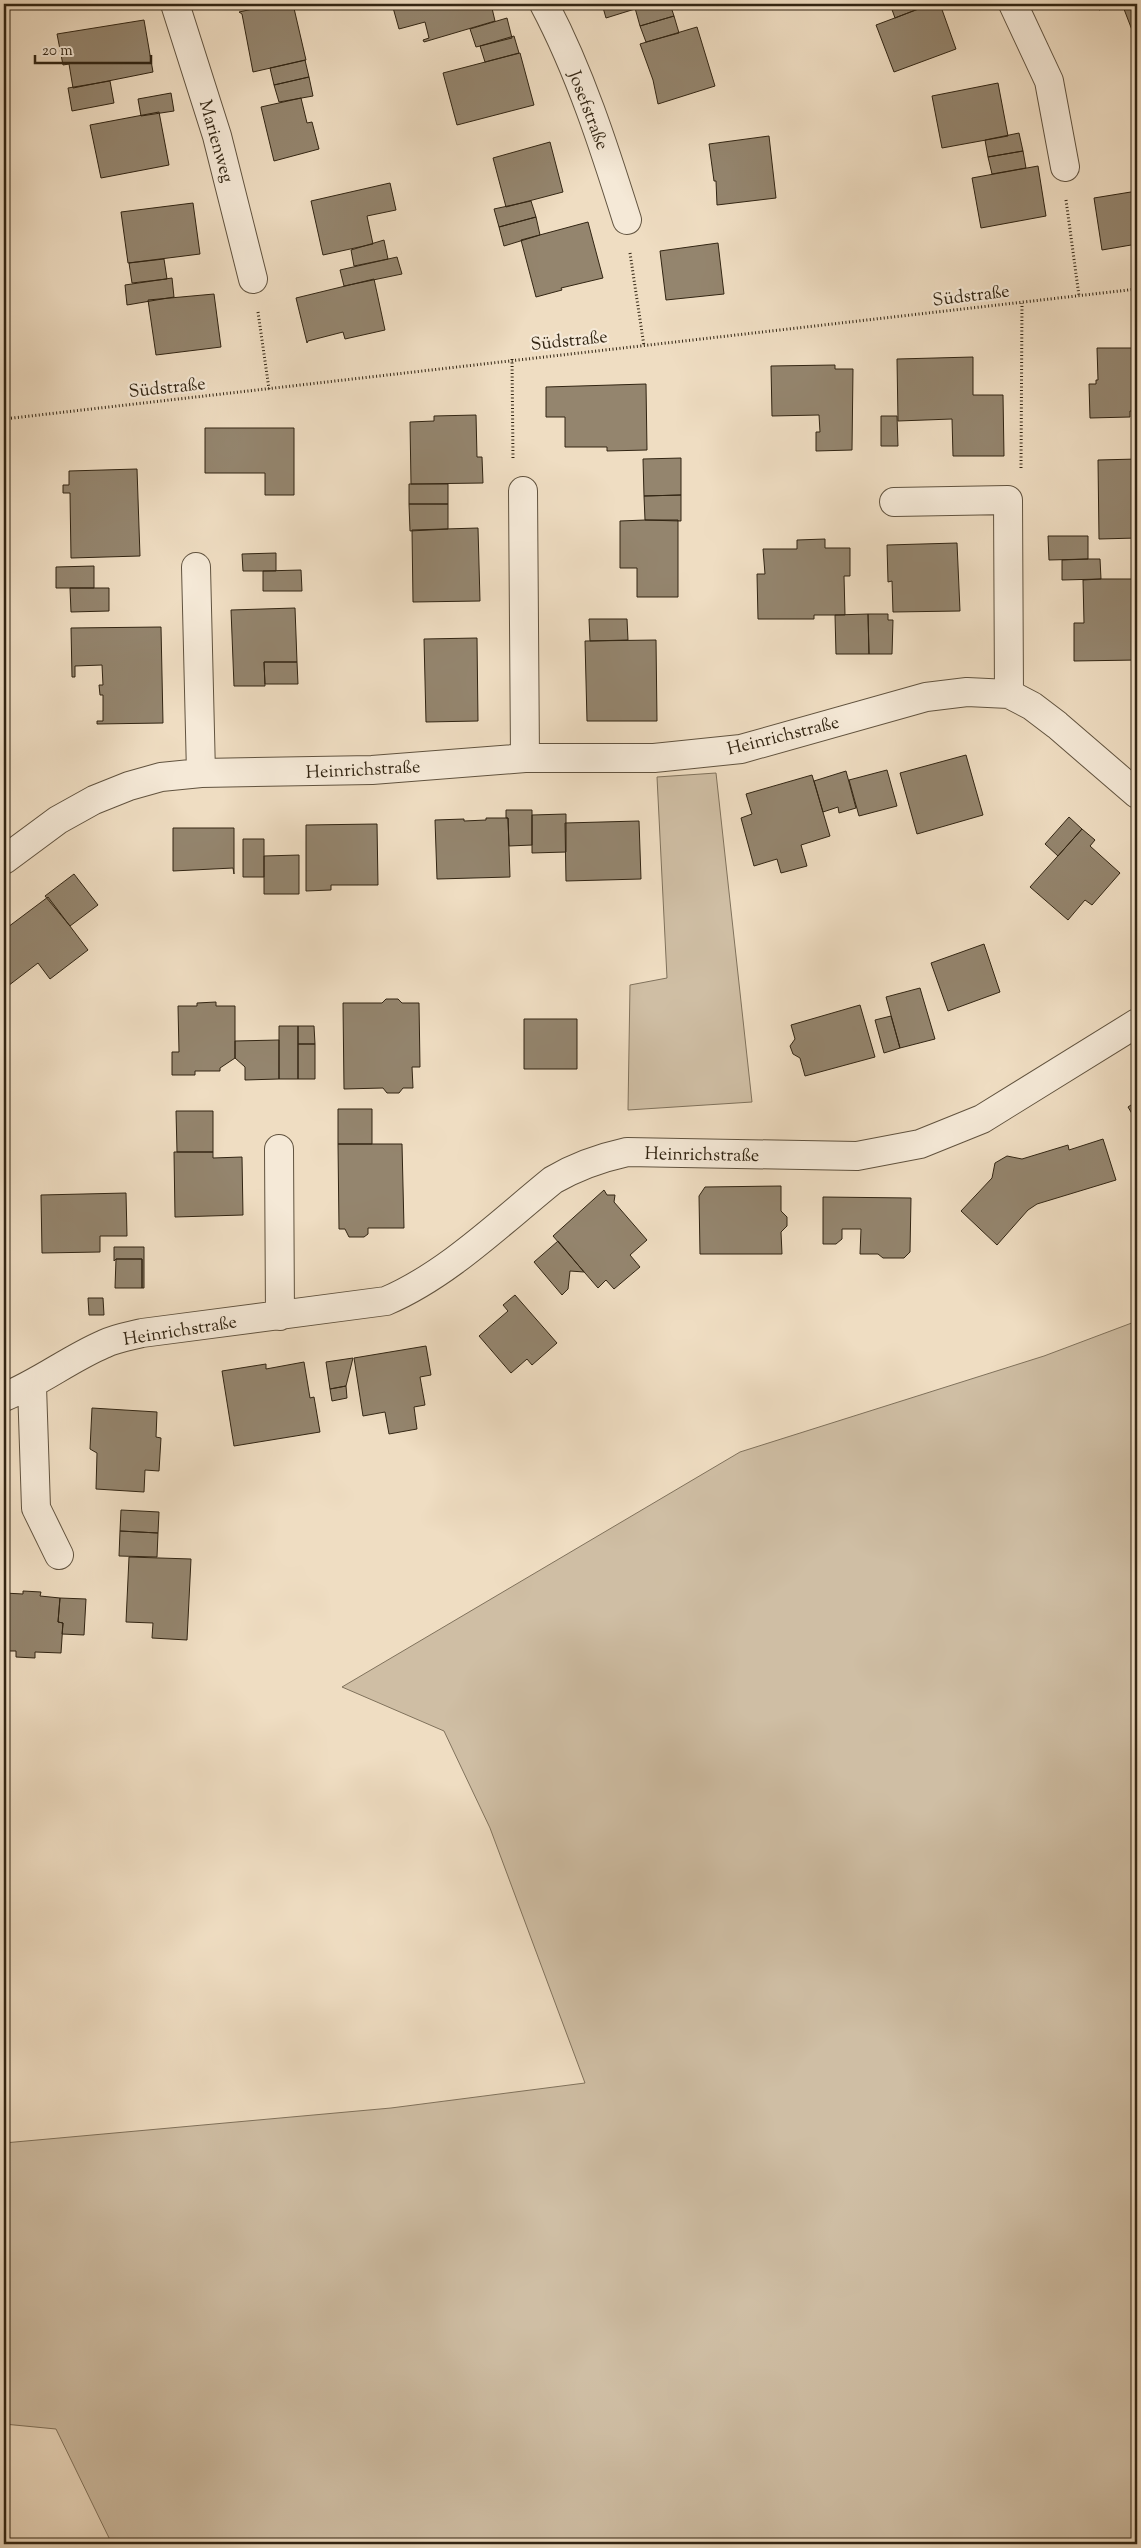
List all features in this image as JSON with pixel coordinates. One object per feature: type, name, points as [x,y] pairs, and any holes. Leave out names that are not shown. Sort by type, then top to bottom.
[{"type":"street","name":"Marienweg","points":[[175,4],[217,136],[253,279]]},
{"type":"street","name":"Josefstraße","points":[[544,4],[558,29],[604,146],[626,220]]},
{"type":"street","points":[[1013,4],[1049,81],[1065,167]]},
{"type":"street","points":[[523,491],[525,758]]},
{"type":"street","points":[[894,502],[1008,500],[1009,694]]},
{"type":"street","points":[[196,567],[201,773]]},
{"type":"street","name":"Heinrichstraße","points":[[4,860],[58,820],[94,800],[153,779],[201,773],[372,770],[525,758],[654,758],[741,749],[926,697],[967,692],[1009,694],[1032,706],[1058,725],[1137,794]]},
{"type":"street","name":"Heinrichstraße","points":[[4,1397],[32,1386],[72,1360],[106,1343],[142,1333],[386,1301],[414,1290],[553,1180],[573,1168],[604,1157],[627,1152],[857,1156],[920,1144],[982,1119],[1137,1022]]},
{"type":"street","points":[[279,1149],[280,1316]]},
{"type":"street","points":[[32,1386],[36,1508],[59,1555]]},
{"type":"path","points":[[1065,167],[1066,205],[1079,296]]},
{"type":"path","points":[[626,220],[644,346]]},
{"type":"path","points":[[253,279],[269,389]]},
{"type":"path","name":"Südstraße","points":[[4,419],[512,359],[644,346],[1137,289]]},
{"type":"path","points":[[1008,500],[1021,478],[1022,303]]},
{"type":"path","points":[[512,359],[513,467],[523,491]]},
{"type":"shaded area","points":[[716,773],[752,1102],[628,1110],[630,985],[667,978],[657,777]]},
{"type":"shaded area","points":[[1137,1321],[1137,2544],[112,2544],[56,2429],[4,2424],[4,2143],[391,2108],[585,2083],[490,1828],[444,1731],[342,1687],[740,1452],[1044,1356]]},
{"type":"building","points":[[276,4],[293,4],[306,60],[253,72],[242,14],[239,12]]},
{"type":"building","points":[[392,4],[491,4],[495,21],[424,42],[423,40],[429,38],[425,22],[399,29]]},
{"type":"building","points":[[602,4],[651,4],[606,18]]},
{"type":"building","points":[[651,4],[670,4],[674,16],[640,26],[635,8]]},
{"type":"building","points":[[890,4],[927,4],[928,5],[895,18]]},
{"type":"building","points":[[932,4],[940,4],[956,49],[894,72],[876,25]]},
{"type":"building","points":[[1096,4],[1116,4],[1099,10]]},
{"type":"building","points":[[1122,4],[1137,4],[1137,43]]},
{"type":"building","points":[[674,16],[679,33],[646,42],[640,26]]},
{"type":"building","points":[[507,18],[512,38],[476,47],[470,29]]},
{"type":"building","points":[[144,20],[153,72],[73,88],[69,64],[63,65],[57,34]]},
{"type":"building","points":[[697,27],[715,86],[658,104],[653,80],[640,44]]},
{"type":"building","points":[[514,36],[519,53],[485,62],[480,46]]},
{"type":"building","points":[[520,53],[534,105],[457,125],[443,73]]},
{"type":"building","points":[[305,60],[309,77],[274,85],[270,68]]},
{"type":"building","points":[[309,77],[313,96],[279,102],[274,85]]},
{"type":"building","points":[[110,81],[114,103],[72,111],[68,88]]},
{"type":"building","points":[[998,83],[1008,136],[942,148],[932,96]]},
{"type":"building","points":[[1137,87],[1137,106],[1135,88]]},
{"type":"building","points":[[171,93],[174,111],[141,116],[138,99]]},
{"type":"building","points":[[301,98],[307,123],[312,122],[319,149],[274,161],[261,107]]},
{"type":"building","points":[[159,112],[169,165],[101,178],[90,125]]},
{"type":"building","points":[[1019,133],[1023,151],[988,157],[985,140]]},
{"type":"building","points":[[769,136],[776,198],[717,205],[716,181],[714,181],[709,144]]},
{"type":"building","points":[[550,142],[563,192],[506,207],[493,158]]},
{"type":"building","points":[[1023,151],[1026,168],[992,174],[988,157]]},
{"type":"building","points":[[1038,166],[1046,216],[981,228],[972,178]]},
{"type":"building","points":[[390,183],[396,210],[367,216],[373,244],[323,255],[311,201]]},
{"type":"building","points":[[1137,191],[1137,244],[1102,250],[1094,198]]},
{"type":"building","points":[[531,201],[536,217],[499,227],[494,209]]},
{"type":"building","points":[[193,203],[200,254],[128,263],[121,212]]},
{"type":"building","points":[[536,217],[540,235],[504,246],[499,227]]},
{"type":"building","points":[[588,222],[603,278],[561,288],[562,290],[536,297],[521,240]]},
{"type":"building","points":[[384,240],[388,259],[354,266],[351,250]]},
{"type":"building","points":[[718,243],[724,294],[666,300],[660,251]]},
{"type":"building","points":[[397,257],[402,274],[344,286],[340,270]]},
{"type":"building","points":[[164,259],[167,279],[132,283],[129,263]]},
{"type":"building","points":[[172,278],[174,297],[127,305],[125,285]]},
{"type":"building","points":[[374,279],[385,330],[345,339],[343,332],[308,341],[307,343],[296,298]]},
{"type":"building","points":[[214,294],[221,347],[156,355],[148,300]]},
{"type":"building","points":[[1097,348],[1137,348],[1137,411],[1130,411],[1130,417],[1090,418],[1089,384],[1096,384],[1096,380],[1098,380]]},
{"type":"building","points":[[973,357],[973,395],[1003,395],[1004,456],[953,456],[952,419],[898,421],[897,359]]},
{"type":"building","points":[[835,365],[835,369],[853,369],[852,450],[816,451],[816,432],[820,432],[819,415],[772,416],[771,366]]},
{"type":"building","points":[[646,384],[647,450],[607,451],[607,447],[565,447],[565,417],[546,417],[546,387]]},
{"type":"building","points":[[476,415],[477,457],[482,457],[483,483],[411,484],[410,422],[434,421],[434,416]]},
{"type":"building","points":[[881,416],[897,416],[898,446],[881,446]]},
{"type":"building","points":[[205,428],[294,428],[294,495],[265,495],[265,473],[205,473]]},
{"type":"building","points":[[681,458],[681,495],[644,496],[643,459]]},
{"type":"building","points":[[1137,459],[1137,538],[1099,539],[1098,460]]},
{"type":"building","points":[[137,469],[140,556],[71,558],[70,493],[63,493],[63,485],[69,485],[69,471]]},
{"type":"building","points":[[409,484],[448,484],[448,504],[409,504]]},
{"type":"building","points":[[681,495],[681,521],[645,520],[644,496]]},
{"type":"building","points":[[409,504],[448,504],[448,529],[410,531]]},
{"type":"building","points":[[678,520],[678,597],[637,597],[637,568],[620,568],[620,521]]},
{"type":"building","points":[[478,528],[480,601],[413,602],[412,530]]},
{"type":"building","points":[[1048,536],[1088,536],[1088,559],[1049,560]]},
{"type":"building","points":[[825,539],[825,548],[850,548],[850,576],[844,576],[845,615],[814,615],[814,619],[758,619],[757,574],[765,574],[763,549],[797,549],[797,540]]},
{"type":"building","points":[[957,543],[960,611],[893,612],[892,581],[888,582],[887,545]]},
{"type":"building","points":[[276,553],[276,571],[243,571],[242,554]]},
{"type":"building","points":[[1100,559],[1101,579],[1062,580],[1062,560]]},
{"type":"building","points":[[94,566],[94,588],[56,588],[56,567]]},
{"type":"building","points":[[301,570],[302,591],[263,591],[263,571]]},
{"type":"building","points":[[1137,579],[1137,660],[1074,661],[1074,623],[1084,623],[1083,580]]},
{"type":"building","points":[[70,588],[109,588],[109,611],[71,612]]},
{"type":"building","points":[[295,608],[297,662],[264,662],[265,686],[234,686],[231,610]]},
{"type":"building","points":[[868,614],[869,654],[836,654],[835,615]]},
{"type":"building","points":[[868,614],[888,614],[888,620],[893,620],[892,654],[869,654]]},
{"type":"building","points":[[589,619],[627,619],[628,640],[590,641]]},
{"type":"building","points":[[161,627],[163,723],[97,724],[97,721],[103,721],[103,695],[100,695],[99,685],[103,685],[102,665],[75,666],[75,677],[72,677],[71,628]]},
{"type":"building","points":[[477,638],[478,721],[426,722],[424,639]]},
{"type":"building","points":[[656,640],[657,721],[587,721],[585,641]]},
{"type":"building","points":[[264,662],[297,662],[298,684],[265,684]]},
{"type":"building","points":[[966,755],[983,815],[917,834],[900,773]]},
{"type":"building","points":[[887,770],[897,806],[859,816],[849,780]]},
{"type":"building","points":[[846,771],[856,808],[839,813],[838,807],[823,812],[814,781]]},
{"type":"building","points":[[812,775],[830,836],[801,845],[807,866],[781,873],[777,859],[754,866],[741,818],[752,814],[746,794]]},
{"type":"building","points":[[506,810],[532,810],[532,845],[509,846]]},
{"type":"building","points":[[566,814],[566,852],[532,853],[532,815]]},
{"type":"building","points":[[1069,817],[1082,829],[1058,856],[1045,844]]},
{"type":"building","points":[[486,818],[508,818],[510,877],[437,879],[435,820],[464,819],[464,821],[486,820]]},
{"type":"building","points":[[639,821],[641,879],[566,881],[565,823]]},
{"type":"building","points":[[377,824],[378,885],[331,885],[331,890],[306,891],[306,825]]},
{"type":"building","points":[[173,828],[234,828],[234,874],[233,868],[173,871]]},
{"type":"building","points":[[1082,829],[1095,840],[1090,846],[1120,873],[1092,905],[1085,900],[1068,920],[1030,887]]},
{"type":"building","points":[[243,839],[264,839],[264,877],[243,877]]},
{"type":"building","points":[[299,855],[299,894],[264,894],[264,856]]},
{"type":"building","points":[[74,874],[98,905],[70,926],[45,896]]},
{"type":"building","points":[[48,897],[88,950],[50,979],[38,963],[4,989],[4,930]]},
{"type":"building","points":[[984,944],[1000,992],[948,1011],[931,963]]},
{"type":"building","points":[[920,988],[935,1039],[900,1048],[886,997]]},
{"type":"building","points":[[386,999],[398,999],[402,1003],[419,1003],[420,1067],[412,1067],[413,1088],[403,1088],[399,1093],[387,1093],[383,1088],[344,1089],[343,1003],[382,1003]]},
{"type":"building","points":[[216,1002],[216,1006],[235,1006],[235,1058],[220,1068],[220,1071],[195,1071],[195,1075],[172,1075],[172,1052],[179,1052],[178,1006],[197,1006],[197,1003]]},
{"type":"building","points":[[860,1005],[875,1057],[805,1076],[800,1058],[793,1054],[790,1046],[795,1039],[791,1025]]},
{"type":"building","points":[[891,1016],[900,1048],[884,1053],[875,1020]]},
{"type":"building","points":[[524,1019],[577,1019],[577,1069],[524,1069]]},
{"type":"building","points":[[279,1026],[298,1026],[298,1079],[279,1079]]},
{"type":"building","points":[[298,1026],[314,1026],[315,1044],[298,1044]]},
{"type":"building","points":[[279,1040],[279,1079],[245,1080],[245,1067],[235,1058],[235,1041]]},
{"type":"building","points":[[298,1044],[315,1044],[315,1079],[298,1079]]},
{"type":"building","points":[[1137,1101],[1137,1122],[1128,1107]]},
{"type":"building","points":[[338,1109],[372,1109],[372,1144],[338,1144]]},
{"type":"building","points":[[176,1111],[213,1111],[213,1152],[177,1152]]},
{"type":"building","points":[[1103,1139],[1116,1180],[1037,1204],[1028,1210],[997,1245],[961,1211],[992,1178],[995,1163],[1007,1156],[1022,1159],[1068,1145],[1069,1150]]},
{"type":"building","points":[[338,1144],[402,1144],[404,1228],[368,1228],[368,1234],[364,1237],[349,1237],[345,1229],[339,1229]]},
{"type":"building","points":[[174,1152],[213,1152],[213,1158],[242,1157],[243,1215],[175,1217]]},
{"type":"building","points":[[781,1186],[781,1211],[787,1217],[787,1226],[781,1232],[782,1254],[700,1254],[699,1196],[705,1187]]},
{"type":"building","points":[[604,1190],[607,1195],[615,1195],[614,1202],[647,1240],[630,1255],[640,1267],[614,1289],[606,1280],[598,1288],[553,1236]]},
{"type":"building","points":[[126,1193],[127,1236],[100,1236],[100,1252],[42,1253],[41,1195]]},
{"type":"building","points":[[823,1197],[911,1198],[910,1252],[904,1258],[883,1258],[878,1254],[860,1254],[861,1229],[842,1229],[842,1239],[836,1244],[823,1244]]},
{"type":"building","points":[[558,1241],[584,1272],[570,1271],[568,1289],[562,1295],[534,1262]]},
{"type":"building","points":[[114,1247],[144,1247],[144,1288],[142,1288],[142,1259],[116,1259],[114,1261]]},
{"type":"building","points":[[116,1259],[142,1259],[142,1288],[115,1288]]},
{"type":"building","points":[[515,1295],[557,1343],[532,1365],[527,1359],[511,1373],[479,1336],[508,1311],[503,1305]]},
{"type":"building","points":[[88,1298],[103,1298],[104,1315],[89,1315]]},
{"type":"building","points":[[426,1346],[431,1375],[420,1377],[425,1405],[414,1407],[417,1429],[389,1434],[385,1412],[363,1416],[354,1358]]},
{"type":"building","points":[[353,1358],[346,1386],[330,1389],[326,1362]]},
{"type":"building","points":[[304,1362],[310,1398],[314,1397],[320,1432],[234,1446],[222,1371],[266,1364],[266,1369]]},
{"type":"building","points":[[346,1386],[347,1398],[332,1401],[330,1389]]},
{"type":"building","points":[[92,1408],[157,1412],[156,1437],[161,1438],[159,1471],[145,1470],[144,1492],[96,1489],[97,1453],[90,1449]]},
{"type":"building","points":[[121,1510],[159,1512],[158,1533],[120,1531]]},
{"type":"building","points":[[120,1531],[158,1533],[157,1557],[119,1556]]},
{"type":"building","points":[[129,1557],[191,1559],[187,1640],[152,1638],[153,1623],[126,1622]]},
{"type":"building","points":[[23,1591],[41,1592],[40,1596],[60,1598],[58,1622],[63,1623],[61,1653],[35,1652],[35,1658],[16,1657],[16,1651],[4,1651],[4,1593],[23,1594]]},
{"type":"building","points":[[60,1598],[86,1599],[84,1635],[62,1634],[63,1623],[58,1622]]}]
